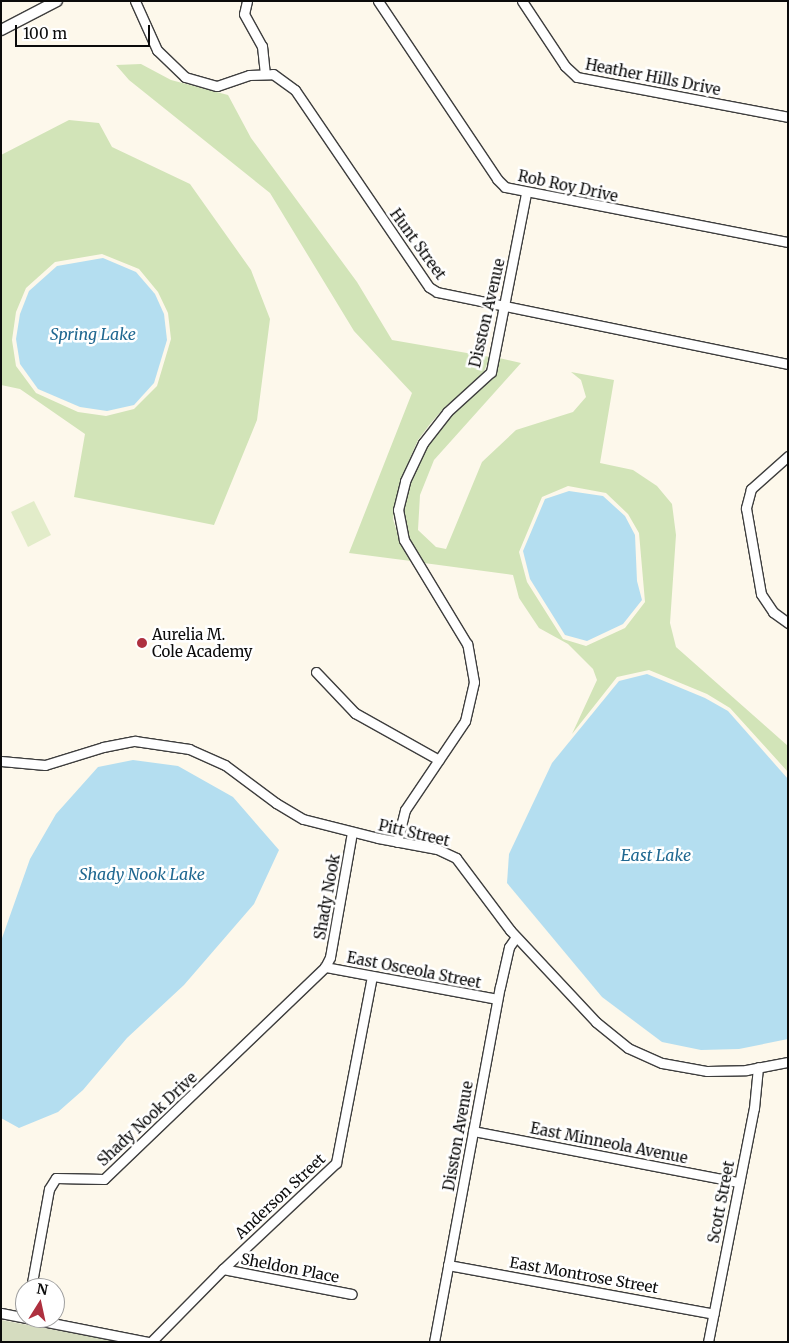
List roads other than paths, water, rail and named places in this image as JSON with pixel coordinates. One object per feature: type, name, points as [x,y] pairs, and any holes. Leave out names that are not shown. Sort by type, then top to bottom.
[{"type":"street","points":[[1,30],[57,1]]},
{"type":"street","points":[[135,1],[157,50],[185,77],[217,86],[265,74],[262,46],[244,14],[247,1]]},
{"type":"street","name":"Rob Roy Drive","points":[[378,1],[497,180],[506,186],[526,193],[788,242]]},
{"type":"street","name":"Heather Hills Drive","points":[[522,1],[565,66],[577,77],[788,117]]},
{"type":"street","name":"Hunt Street","points":[[265,74],[279,77],[295,90],[429,287],[448,295],[505,305],[788,364]]},
{"type":"street","name":"Disston Avenue","points":[[397,842],[405,810],[466,721],[473,694],[474,672],[467,644],[404,540],[397,517],[401,498],[422,442],[446,412],[491,372],[526,193]]},
{"type":"street","points":[[788,456],[751,489],[746,508],[760,594],[773,612],[788,623]]},
{"type":"street","points":[[316,672],[355,713],[439,760]]},
{"type":"street","name":"Pitt Street","points":[[1,761],[36,766],[122,743],[169,744],[225,765],[293,814],[352,832],[437,849],[458,860],[516,937],[596,1022],[628,1048],[684,1068],[730,1072],[788,1062]]},
{"type":"street","name":"Shady Nook","points":[[325,967],[330,957],[352,832]]},
{"type":"street","name":"Disston Avenue","points":[[434,1342],[497,999],[509,947],[516,937]]},
{"type":"street","name":"East Osceola Street","points":[[325,967],[497,999]]},
{"type":"street","name":"Shady Nook Drive","points":[[33,1278],[52,1181],[59,1177],[90,1181],[104,1179],[325,967]]},
{"type":"street","name":"Anderson Street","points":[[150,1342],[223,1269],[336,1163],[372,976]]},
{"type":"street","name":"Scott Street","points":[[708,1342],[756,1099],[758,1068]]},
{"type":"street","name":"East Minneola Avenue","points":[[473,1131],[739,1182]]},
{"type":"street","name":"East Montrose Street","points":[[448,1265],[714,1314]]},
{"type":"street","name":"Sheldon Place","points":[[223,1269],[352,1294]]},
{"type":"street","points":[[1,1313],[15,1316]]},
{"type":"street","points":[[65,1326],[150,1342]]},
{"type":"water","name":"Spring Lake","points":[[103,258],[136,272],[155,294],[164,314],[167,340],[154,383],[134,405],[107,411],[80,407],[38,389],[20,364],[16,339],[20,314],[29,291],[57,266]]},
{"type":"water","points":[[569,491],[603,496],[625,516],[635,535],[637,581],[642,600],[623,624],[587,641],[565,635],[530,579],[523,551],[545,499]]},
{"type":"water","name":"East Lake","points":[[647,674],[705,698],[728,711],[788,779],[788,1039],[739,1049],[701,1050],[662,1042],[602,997],[507,883],[509,854],[552,763],[619,681]]},
{"type":"water","name":"Shady Nook Lake","points":[[133,760],[178,766],[233,797],[279,850],[254,904],[184,985],[127,1038],[83,1090],[58,1112],[19,1128],[1,1118],[1,941],[30,859],[56,814],[98,767]]},
{"type":"place","name":"Aurelia M. Cole Academy","points":[[142,643]]}]
